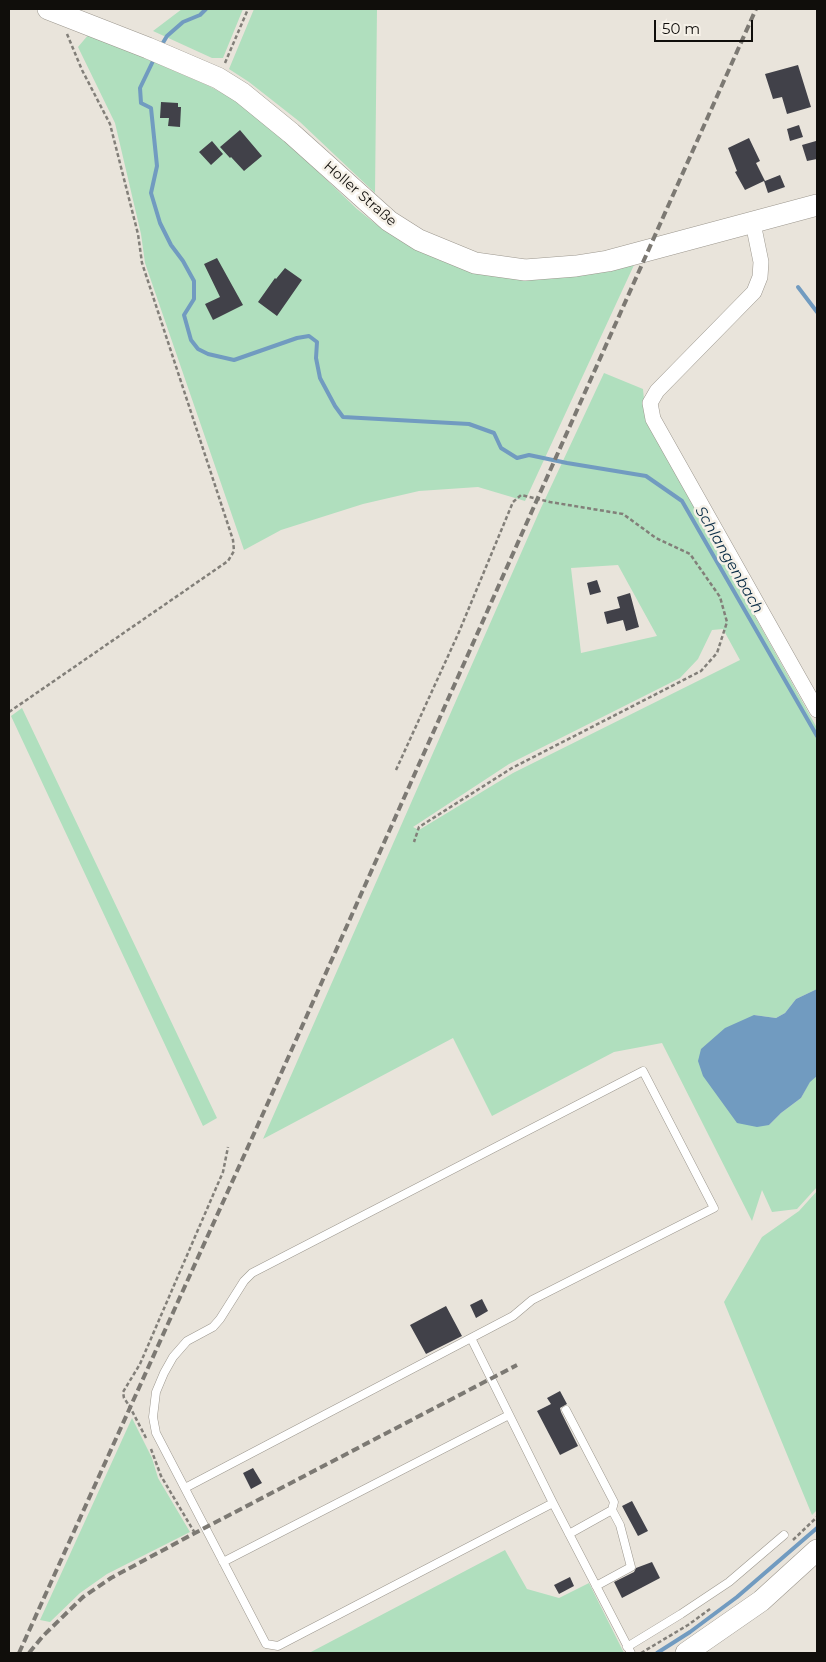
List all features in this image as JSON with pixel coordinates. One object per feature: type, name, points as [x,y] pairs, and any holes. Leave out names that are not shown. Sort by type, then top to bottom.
[{"type":"street","name":"Holler Straße","points":[[58,12],[218,78],[242,93],[291,133],[389,221],[419,240],[475,262],[525,270],[576,266],[608,260],[817,205]]},
{"type":"street","points":[[753,223],[761,262],[760,277],[754,292],[657,391],[650,403],[653,419],[817,710]]},
{"type":"street","points":[[686,1653],[760,1600],[817,1550]]},
{"type":"lane","points":[[185,1488],[513,1316],[532,1300],[714,1208],[643,1071],[252,1273],[213,1327],[186,1341],[164,1373],[156,1392],[153,1417],[156,1434],[266,1644],[278,1646],[553,1503]]},
{"type":"lane","points":[[471,1338],[629,1650],[729,1582],[784,1535]]},
{"type":"lane","points":[[566,1410],[614,1502],[612,1510],[620,1525],[631,1567],[596,1586]]},
{"type":"lane","points":[[223,1562],[509,1415]]},
{"type":"lane","points":[[569,1534],[612,1510]]},
{"type":"path","points":[[222,70],[248,9]]},
{"type":"path","points":[[9,712],[228,561],[234,551],[233,540],[142,263],[138,234],[110,124],[82,70],[58,12]]},
{"type":"path","points":[[396,770],[459,632],[513,502],[521,495],[550,502],[623,514],[656,538],[690,554],[720,597],[727,622],[717,653],[702,672],[512,768],[419,827],[414,842]]},
{"type":"path","points":[[147,1441],[124,1398],[123,1392],[140,1364],[223,1172],[228,1147]]},
{"type":"path","points":[[151,1449],[161,1476],[200,1542]]},
{"type":"green space","points":[[182,9],[243,9],[223,58],[212,58],[153,31]]},
{"type":"green space","points":[[254,9],[377,9],[375,193],[300,122],[249,82],[229,69]]},
{"type":"green space","points":[[89,34],[209,86],[233,99],[285,140],[357,209],[377,225],[443,261],[634,265],[525,501],[478,487],[419,491],[363,504],[281,530],[244,550],[145,263],[141,234],[115,123],[78,47]]},
{"type":"green space","points":[[604,373],[643,389],[646,421],[817,728],[817,989],[796,999],[785,1013],[776,1018],[754,1015],[769,1125],[801,1098],[810,1081],[817,1076],[817,1187],[797,1209],[772,1212],[762,1190],[752,1221],[662,1043],[614,1052],[492,1116],[453,1038],[263,1139],[540,510]],"holes":[[[618,565],[657,636],[581,653],[571,568]],[[723,629],[740,660],[513,773],[419,830],[413,827],[509,764],[680,678],[698,659],[712,630]]]},
{"type":"green space","points":[[22,708],[217,1118],[203,1126],[11,716]]},
{"type":"green space","points":[[817,1191],[817,1510],[812,1515],[724,1302],[762,1237],[799,1211]]},
{"type":"green space","points":[[132,1418],[152,1458],[158,1478],[190,1532],[107,1574],[80,1593],[50,1622],[40,1620]]},
{"type":"green space","points":[[505,1550],[527,1589],[559,1598],[589,1583],[624,1653],[309,1653]]},
{"type":"water","points":[[817,989],[817,1076],[810,1082],[801,1098],[769,1125],[757,1127],[737,1123],[703,1076],[698,1061],[701,1049],[725,1028],[754,1015],[776,1018],[785,1013],[796,999]]},
{"type":"building","points":[[798,65],[811,107],[787,114],[782,97],[773,99],[765,74]]},
{"type":"building","points":[[161,102],[178,103],[178,107],[181,107],[180,127],[168,126],[169,118],[160,118]]},
{"type":"building","points":[[799,125],[803,137],[790,141],[787,129]]},
{"type":"building","points":[[240,130],[262,156],[244,171],[220,147]]},
{"type":"building","points":[[749,138],[760,161],[756,163],[765,181],[780,175],[785,187],[768,193],[764,181],[745,190],[735,172],[737,171],[728,148]]},
{"type":"building","points":[[212,141],[223,154],[211,165],[199,152]]},
{"type":"building","points":[[816,141],[817,159],[807,161],[802,145]]},
{"type":"building","points":[[217,258],[243,305],[213,320],[205,304],[220,297],[204,264]]},
{"type":"building","points":[[285,268],[302,280],[277,316],[258,302],[275,278]]},
{"type":"building","points":[[597,580],[601,592],[590,595],[587,583]]},
{"type":"building","points":[[630,593],[639,627],[626,631],[623,620],[607,624],[604,612],[620,608],[617,597]]},
{"type":"building","points":[[482,1299],[488,1311],[476,1318],[470,1305]]},
{"type":"building","points":[[446,1306],[462,1336],[426,1354],[410,1325]]},
{"type":"building","points":[[560,1391],[567,1404],[560,1408],[561,1412],[578,1446],[560,1455],[537,1411],[551,1404],[547,1398]]},
{"type":"building","points":[[253,1468],[262,1483],[251,1489],[243,1473]]},
{"type":"building","points":[[632,1501],[648,1531],[638,1536],[622,1506]]},
{"type":"building","points":[[652,1562],[660,1578],[622,1598],[614,1582],[634,1572],[636,1568]]},
{"type":"building","points":[[570,1577],[574,1586],[559,1594],[554,1585]]},
{"type":"waterway","name":"Schlangenbach","points":[[161,46],[167,36],[183,22],[200,15],[206,9]]},
{"type":"waterway","name":"Schlangenbach","points":[[154,59],[140,88],[141,103],[151,108],[157,166],[151,193],[160,223],[171,245],[194,281],[194,299],[184,315],[191,340],[198,349],[208,354],[234,360],[297,338],[309,336],[317,342],[316,358],[320,378],[343,417],[469,424],[494,433],[501,448],[517,458],[529,455],[646,476],[682,501],[817,736]]},
{"type":"waterway","points":[[798,287],[817,312]]},
{"type":"waterway","points":[[657,1653],[690,1632],[737,1597],[817,1528]]},
{"type":"railway","points":[[19,1653],[271,1096],[756,9]]},
{"type":"railway","points":[[29,1653],[43,1636],[83,1597],[111,1578],[517,1365]]}]
